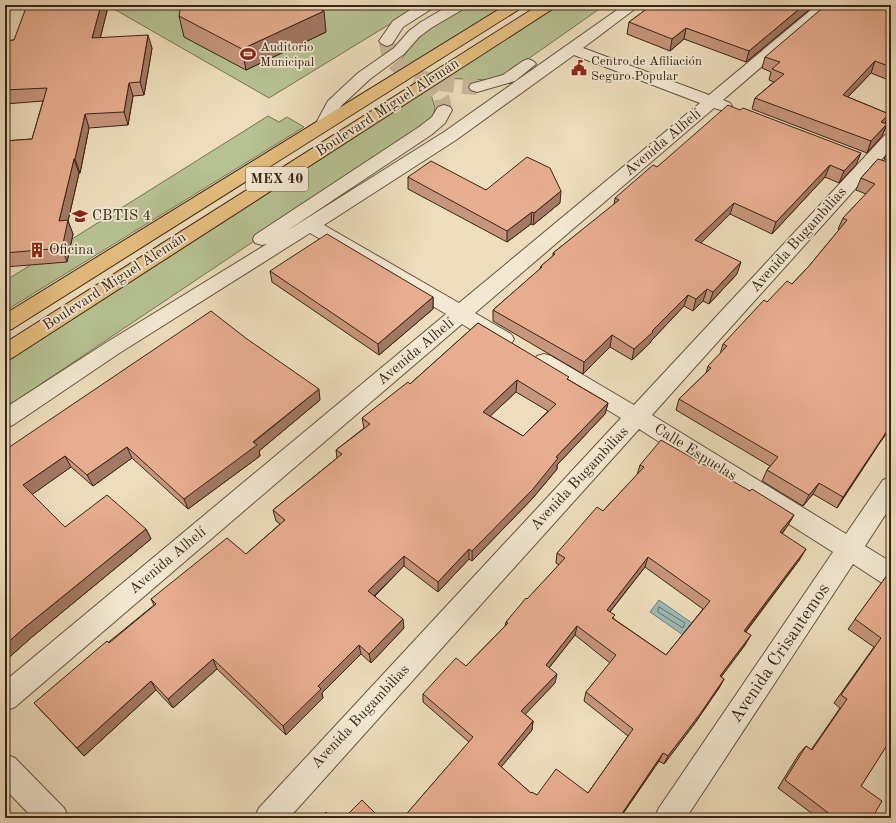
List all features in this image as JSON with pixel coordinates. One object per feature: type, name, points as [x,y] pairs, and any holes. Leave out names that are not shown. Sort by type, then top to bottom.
[{"type":"main road","name":"Boulevard Miguel Alemán","points":[[5,324],[516,5]]},
{"type":"main road","name":"Boulevard Miguel Alemán","points":[[5,353],[549,5]]},
{"type":"street","points":[[387,41],[398,24],[428,5]]},
{"type":"street","points":[[323,125],[334,104],[364,76],[400,51],[414,34],[426,25],[460,5]]},
{"type":"street","points":[[477,87],[509,78],[611,5]]},
{"type":"street","points":[[5,419],[111,349],[450,136],[633,5]]},
{"type":"street","name":"Avenida Alhelí","points":[[5,698],[826,5]]},
{"type":"street","points":[[573,49],[740,113]]},
{"type":"street","points":[[111,349],[243,251],[426,131],[439,120],[444,110]]},
{"type":"street","name":"Avenida Bugambilias","points":[[269,818],[891,139]]},
{"type":"street","name":"Calle Espuelas","points":[[310,225],[636,417],[891,574]]},
{"type":"street","name":"Avenida Crisantemos","points":[[669,818],[891,487]]},
{"type":"street","points":[[5,768],[54,818]]},
{"type":"green space","points":[[107,5],[421,5],[269,98]]},
{"type":"green space","points":[[467,5],[510,5],[407,67],[399,67],[399,63],[419,34]]},
{"type":"green space","points":[[555,5],[605,5],[508,73],[488,80],[440,78]]},
{"type":"green space","points":[[429,88],[435,108],[432,119],[305,207],[5,408],[5,360]]},
{"type":"green space","points":[[268,116],[279,122],[287,117],[304,127],[5,311],[5,281]]},
{"type":"water","points":[[659,600],[692,623],[683,635],[650,612]]},
{"type":"building","points":[[27,5],[101,5],[92,38],[148,35],[140,82],[129,83],[124,112],[85,114],[59,221],[68,220],[62,248],[5,253],[5,141],[32,139],[47,88],[5,90],[5,41],[14,40]]},
{"type":"building","points":[[181,5],[312,5],[324,11],[242,49],[179,16]]},
{"type":"building","points":[[652,5],[804,5],[749,51],[686,28],[672,39],[629,22]]},
{"type":"building","points":[[826,5],[891,5],[891,67],[875,61],[843,95],[889,114],[881,122],[887,124],[871,141],[755,98],[784,74],[772,69],[780,62],[765,57]]},
{"type":"building","points":[[728,105],[740,110],[743,108],[861,153],[844,171],[830,165],[776,222],[734,203],[695,240],[741,262],[713,292],[707,289],[696,299],[688,295],[652,331],[653,332],[634,349],[612,335],[584,362],[493,310],[542,267],[541,266],[555,254],[553,253],[619,200],[615,198],[653,165],[657,167]]},
{"type":"building","points":[[527,157],[550,168],[561,191],[534,213],[532,212],[507,231],[408,177],[431,161],[486,190]]},
{"type":"building","points":[[878,159],[891,163],[891,425],[843,497],[819,483],[809,495],[767,470],[778,457],[679,399],[711,368],[708,366],[727,346],[723,344],[764,300],[767,302],[787,281],[792,284],[809,266],[847,220],[843,218],[875,184],[861,178]]},
{"type":"building","points":[[327,234],[433,297],[378,344],[270,271]]},
{"type":"building","points":[[211,311],[247,339],[319,389],[253,442],[257,445],[184,499],[127,447],[87,475],[65,456],[23,485],[65,527],[107,495],[146,529],[5,645],[5,450]]},
{"type":"building","points":[[478,323],[569,377],[567,379],[608,403],[556,457],[558,458],[533,489],[472,551],[469,549],[438,582],[404,556],[368,591],[403,619],[369,654],[359,645],[318,686],[321,689],[283,726],[213,659],[168,699],[151,681],[77,748],[34,703],[107,641],[109,643],[156,604],[151,599],[227,538],[246,554],[285,520],[273,510],[342,454],[336,450],[370,424],[362,418],[408,382],[410,384]],"holes":[[[517,380],[556,404],[523,436],[483,412]]]},
{"type":"building","points":[[661,440],[750,491],[752,489],[794,515],[780,532],[806,549],[744,631],[751,635],[720,676],[724,679],[668,756],[663,753],[619,818],[403,818],[473,737],[423,694],[456,658],[466,666],[508,623],[506,622],[526,598],[527,599],[565,558],[557,553],[597,507],[603,511],[644,467],[640,465]],"holes":[[[648,557],[710,601],[666,655],[612,618],[615,615],[607,610]],[[577,626],[616,655],[586,692],[633,729],[588,793],[556,769],[537,795],[532,792],[531,793],[498,764],[533,721],[521,711],[557,674],[546,665]]]},
{"type":"building","points":[[888,574],[891,576],[891,739],[861,786],[882,801],[872,818],[835,818],[785,780],[806,746],[812,750],[847,699],[841,695],[881,638],[855,619]]},
{"type":"building","points":[[362,800],[380,818],[344,818]]},
{"type":"building","points":[[326,812],[332,818],[320,818]]},
{"type":"tunnel","points":[[387,41],[389,53],[403,70],[427,80]]},
{"type":"tunnel","points":[[427,80],[454,85],[477,87]]},
{"type":"tunnel","points":[[427,80],[442,99],[444,110]]},
{"type":"place","name":"Auditorio Municipal","points":[[248,54]]},
{"type":"place","name":"Centro de Afiliación Seguro Popular","points":[[579,68]]},
{"type":"place","name":"CBTIS 4","points":[[80,216]]},
{"type":"place","name":"Oficina","points":[[37,250]]}]
